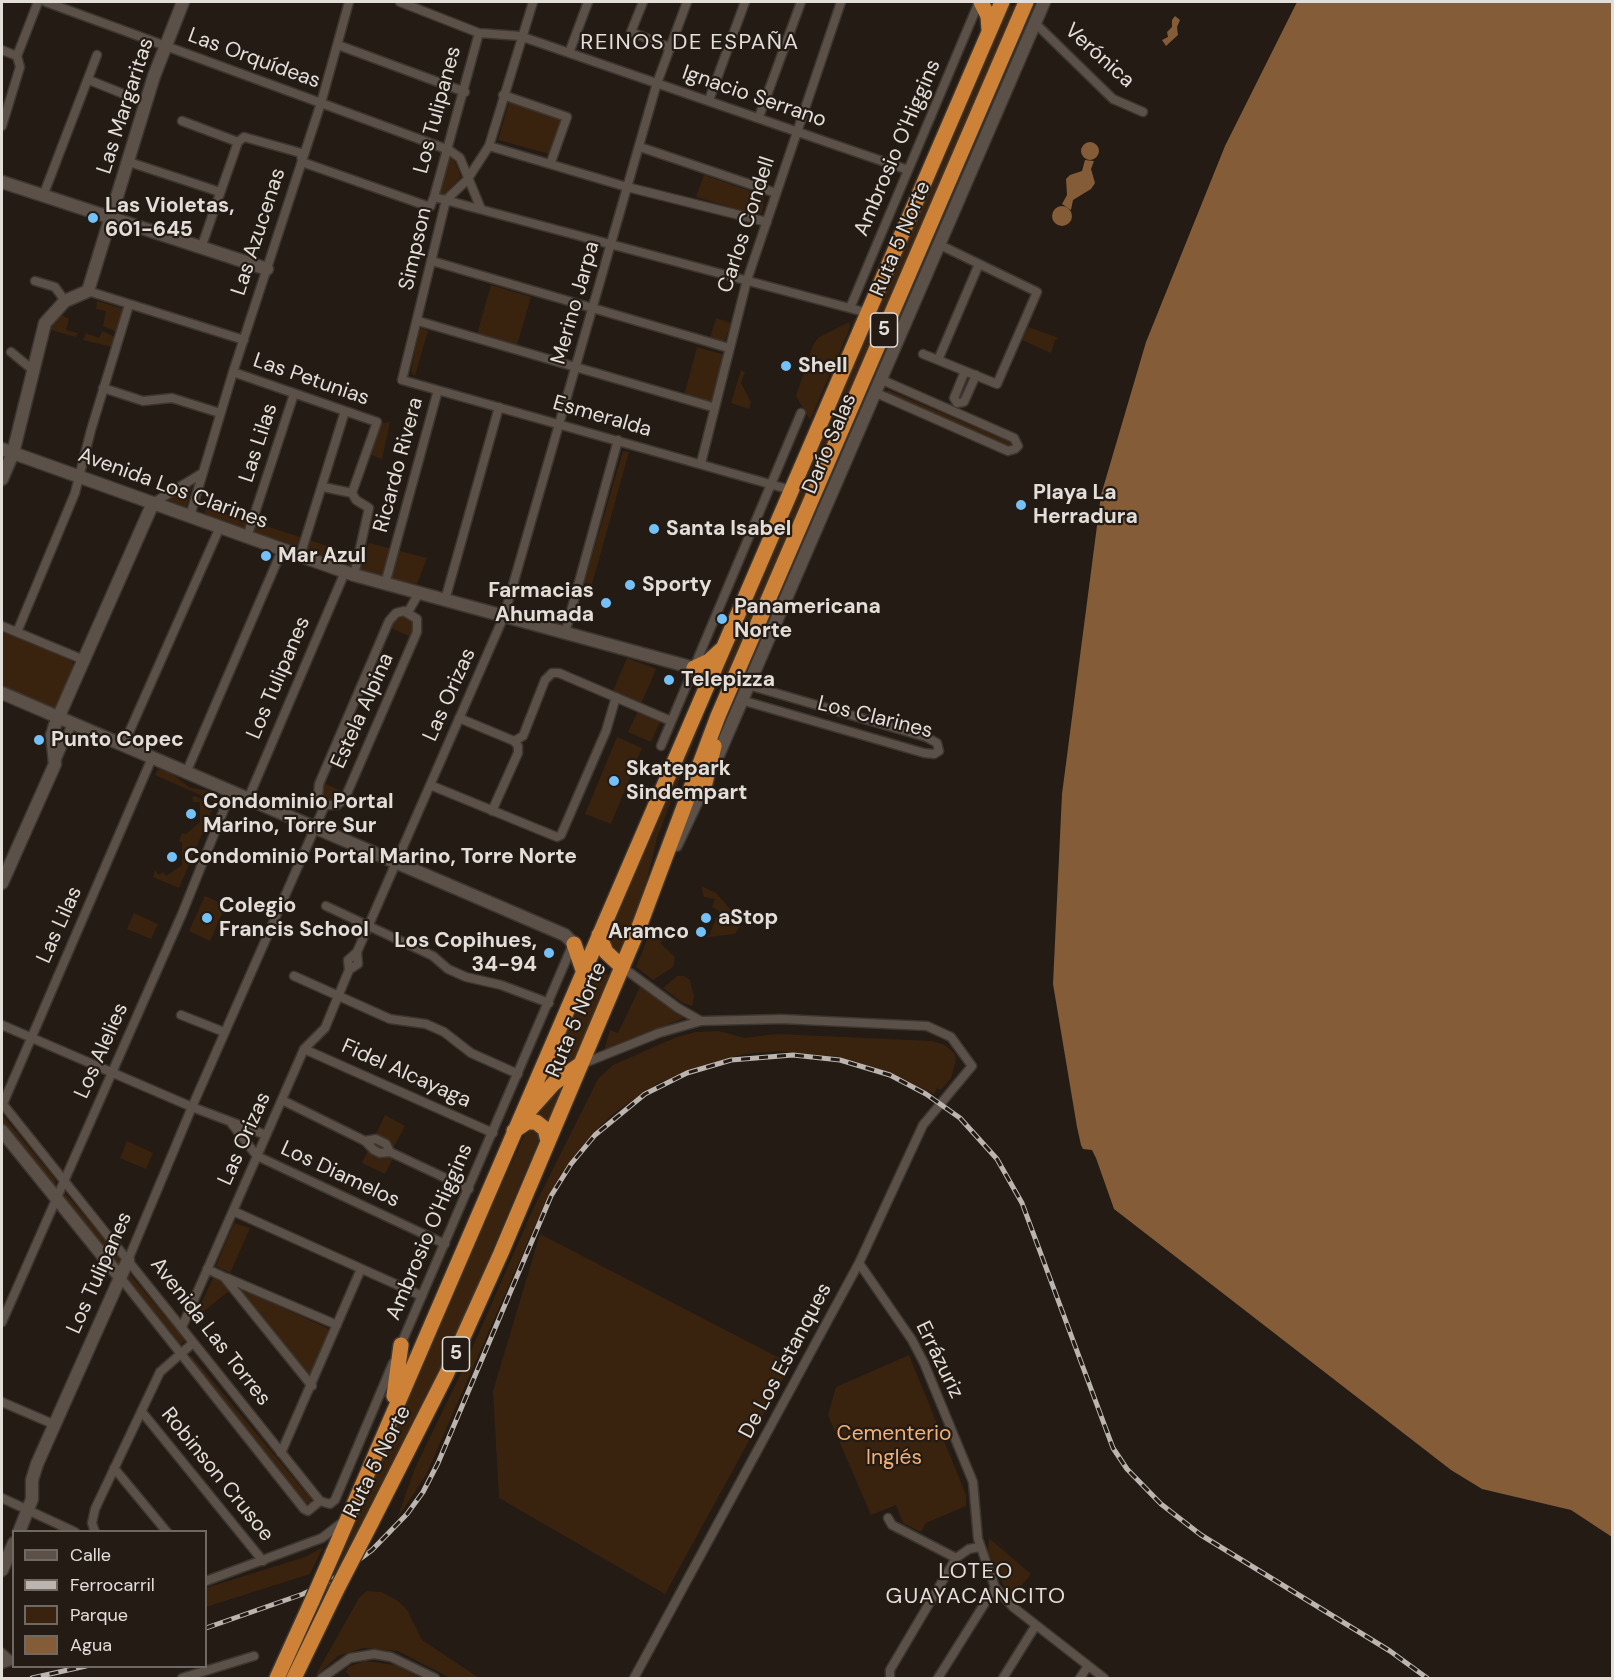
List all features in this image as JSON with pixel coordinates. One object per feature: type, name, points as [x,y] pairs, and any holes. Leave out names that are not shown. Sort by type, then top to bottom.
[{"type":"highway","points":[[980,2],[988,16],[989,32]]},
{"type":"highway","name":"Ruta 5 Norte","points":[[277,1678],[335,1550],[583,970],[1003,2]]},
{"type":"highway","name":"Ruta 5 Norte","points":[[294,1678],[458,1350],[622,967],[726,696],[1026,2]]},
{"type":"highway","points":[[694,668],[709,661],[724,645]]},
{"type":"highway","points":[[711,677],[718,689],[718,716]]},
{"type":"highway","points":[[704,787],[726,696]]},
{"type":"highway","points":[[599,935],[606,952],[622,967]]},
{"type":"highway","points":[[574,944],[583,970]]},
{"type":"highway","points":[[514,1131],[549,1087],[581,1064]]},
{"type":"highway","points":[[514,1131],[527,1122],[536,1122],[545,1129],[548,1141]]},
{"type":"highway","points":[[391,1415],[401,1345]]},
{"type":"highway","points":[[266,1678],[298,1634]]},
{"type":"street","points":[[2,126],[20,67],[17,56],[38,2]]},
{"type":"street","name":"Las Orquídeas","points":[[46,2],[449,150]]},
{"type":"street","name":"Las Margaritas","points":[[88,291],[166,45],[183,2]]},
{"type":"street","name":"Las Azucenas","points":[[190,516],[232,372],[321,103],[349,2]]},
{"type":"street","name":"Ignacio Serrano","points":[[400,2],[479,33],[520,36],[908,170]]},
{"type":"street","name":"Simpson","points":[[402,380],[446,200],[467,180],[489,146],[520,36],[533,2]]},
{"type":"street","points":[[569,53],[588,2]]},
{"type":"street","points":[[643,2],[631,32],[671,48]]},
{"type":"street","name":"Merino Jarpa","points":[[504,616],[657,83],[687,2]]},
{"type":"street","points":[[709,100],[745,2]]},
{"type":"street","points":[[759,117],[801,2]]},
{"type":"street","name":"Carlos Condell","points":[[701,463],[747,280],[795,130],[841,2]]},
{"type":"street","name":"Ambrosio O'Higgins","points":[[850,308],[980,2]]},
{"type":"street","name":"Darío Salas","points":[[649,901],[704,787],[1044,2]]},
{"type":"street","name":"Verónica","points":[[1034,22],[1113,99],[1143,112]]},
{"type":"street","name":"Los Tulipanes","points":[[435,197],[479,33]]},
{"type":"street","points":[[338,45],[465,92]]},
{"type":"street","points":[[2,50],[17,56]]},
{"type":"street","points":[[43,196],[97,55]]},
{"type":"street","points":[[89,80],[147,103]]},
{"type":"street","points":[[503,95],[567,117],[551,162]]},
{"type":"street","points":[[182,121],[238,142]]},
{"type":"street","points":[[201,248],[238,142],[244,137],[301,153],[302,162],[430,207],[435,197],[868,313]]},
{"type":"street","points":[[489,146],[551,162],[627,187],[767,222]]},
{"type":"street","points":[[640,147],[776,193]]},
{"type":"street","points":[[449,150],[460,158],[467,180],[481,209]]},
{"type":"street","points":[[129,162],[220,192]]},
{"type":"street","points":[[2,182],[267,269]]},
{"type":"street","points":[[923,354],[997,384],[1037,292],[938,244]]},
{"type":"street","points":[[432,261],[729,348]]},
{"type":"street","points":[[938,360],[978,264]]},
{"type":"street","points":[[35,281],[55,287],[65,301]]},
{"type":"street","points":[[2,479],[7,451],[34,372],[45,323],[65,301],[88,291]]},
{"type":"street","name":"Las Petunias","points":[[88,291],[244,340]]},
{"type":"street","points":[[17,632],[75,493],[103,388],[129,305]]},
{"type":"street","points":[[418,321],[709,406]]},
{"type":"street","points":[[11,351],[34,372]]},
{"type":"street","points":[[957,403],[954,398],[965,371]]},
{"type":"street","name":"Las Petunias","points":[[232,372],[377,422],[352,493]]},
{"type":"street","points":[[957,403],[964,402],[976,375]]},
{"type":"street","points":[[874,392],[1008,451],[1018,446],[1014,438],[880,378]]},
{"type":"street","name":"Esmeralda","points":[[402,380],[791,490]]},
{"type":"street","points":[[103,388],[143,401],[172,398],[220,412]]},
{"type":"street","name":"Ricardo Rivera","points":[[385,584],[438,390]]},
{"type":"street","name":"Las Lilas","points":[[248,537],[294,394]]},
{"type":"street","points":[[953,412],[957,403]]},
{"type":"street","points":[[445,600],[499,407]]},
{"type":"street","points":[[300,556],[345,411]]},
{"type":"street","points":[[661,746],[801,413]]},
{"type":"street","points":[[565,633],[618,440]]},
{"type":"street","name":"Avenida Los Clarines","points":[[7,451],[350,574],[694,668],[711,677]]},
{"type":"street","points":[[55,765],[52,735],[58,718],[153,503],[201,474]]},
{"type":"street","points":[[322,487],[352,493]]},
{"type":"street","name":"Los Tulipanes","points":[[248,799],[350,574],[369,508],[356,500],[352,493]]},
{"type":"street","points":[[123,746],[220,527]]},
{"type":"street","points":[[186,773],[282,550]]},
{"type":"street","name":"Estela Alpina","points":[[408,612],[419,593]]},
{"type":"street","name":"Estela Alpina","points":[[400,612],[408,612],[417,619],[417,632],[345,798],[337,805],[325,805],[318,797],[318,787],[375,654],[392,618],[400,612]]},
{"type":"street","name":"Las Orizas","points":[[182,1328],[304,1049],[324,1028],[350,970],[358,964],[357,952],[504,616]]},
{"type":"street","points":[[2,626],[84,660]]},
{"type":"street","points":[[514,741],[523,736],[545,680],[552,673],[559,673],[671,721]]},
{"type":"street","name":"Los Clarines","points":[[741,700],[924,753],[934,754],[939,751],[938,743],[927,737],[748,685]]},
{"type":"street","points":[[2,693],[565,935],[574,944]]},
{"type":"street","points":[[430,785],[557,837],[563,833],[606,731],[616,697]]},
{"type":"street","points":[[459,718],[514,741],[518,746],[518,753],[492,811]]},
{"type":"street","points":[[2,883],[72,724]]},
{"type":"street","name":"Las Lilas","points":[[2,1104],[152,758]]},
{"type":"street","name":"Los Alelies","points":[[2,1322],[182,914],[231,792]]},
{"type":"street","name":"Los Tulipanes","points":[[20,1530],[32,1499],[33,1476],[53,1424],[128,1260],[224,1032],[325,805]]},
{"type":"street","points":[[326,906],[433,956],[448,969],[466,977],[501,985],[549,1003]]},
{"type":"street","name":"Ambrosio O'Higgins","points":[[304,1509],[308,1511],[320,1501],[330,1504],[335,1500],[574,944]]},
{"type":"street","points":[[622,967],[678,1008],[701,1021]]},
{"type":"street","points":[[294,976],[390,1018],[426,1024],[444,1032],[471,1053],[518,1074]]},
{"type":"street","points":[[181,1015],[224,1032]]},
{"type":"street","name":"De Los Estanques","points":[[634,1678],[859,1263],[923,1125],[972,1066],[951,1037],[927,1026],[782,1019],[701,1021]]},
{"type":"street","points":[[581,1064],[658,1033],[701,1021]]},
{"type":"street","name":"Los Diamelos","points":[[2,1025],[192,1107],[266,1136]]},
{"type":"street","name":"Fidel Alcayaga","points":[[304,1049],[493,1133]]},
{"type":"street","points":[[282,1100],[365,1141],[376,1140],[386,1144],[390,1152],[469,1189]]},
{"type":"street","name":"Avenida Las Torres","points":[[2,1104],[320,1501]]},
{"type":"street","name":"Los Diamelos","points":[[232,1123],[257,1156],[445,1244]]},
{"type":"street","name":"Avenida Las Torres","points":[[2,1131],[304,1509]]},
{"type":"street","points":[[233,1211],[422,1296]]},
{"type":"street","name":"Errázuriz","points":[[859,1263],[912,1340],[924,1363],[973,1482],[980,1547],[995,1587],[1008,1602],[1104,1678]]},
{"type":"street","points":[[207,1269],[337,1325]]},
{"type":"street","points":[[281,1453],[361,1269]]},
{"type":"street","points":[[224,1277],[312,1386]]},
{"type":"street","points":[[94,1530],[92,1523],[95,1509],[160,1372],[193,1343]]},
{"type":"street","points":[[2,1402],[53,1424]]},
{"type":"street","name":"Robinson Crusoe","points":[[142,1412],[263,1561]]},
{"type":"street","points":[[114,1468],[165,1530]]},
{"type":"street","points":[[2,1498],[71,1530]]},
{"type":"street","points":[[207,1579],[322,1539],[350,1515]]},
{"type":"street","points":[[888,1518],[892,1526],[956,1558]]},
{"type":"street","points":[[322,1539],[335,1550]]},
{"type":"street","points":[[890,1678],[890,1670],[956,1558],[969,1549],[980,1547]]},
{"type":"street","points":[[2,1570],[12,1548]]},
{"type":"street","points":[[938,1678],[995,1587]]},
{"type":"street","points":[[1003,1678],[1036,1625]]},
{"type":"street","points":[[2,1653],[8,1661]]},
{"type":"street","points":[[328,1677],[350,1658],[374,1654],[391,1657],[435,1678]]},
{"type":"street","points":[[182,1678],[254,1656]]},
{"type":"street","points":[[1080,1678],[1088,1666]]},
{"type":"green space","points":[[1019,4],[723,685],[718,673],[1006,8]]},
{"type":"green space","points":[[510,99],[566,118],[553,155],[498,140]]},
{"type":"green space","points":[[449,156],[455,162],[461,177],[444,195],[439,194]]},
{"type":"green space","points":[[704,175],[764,196],[762,213],[756,215],[696,197]]},
{"type":"green space","points":[[491,285],[531,297],[517,345],[477,334]]},
{"type":"green space","points":[[97,301],[124,309],[117,332],[103,326],[106,311],[96,309]]},
{"type":"green space","points":[[58,313],[69,319],[66,330],[78,333],[76,337],[48,329]]},
{"type":"green space","points":[[716,318],[731,323],[724,343],[710,338]]},
{"type":"green space","points":[[849,322],[850,328],[810,420],[796,396],[813,345],[818,338]]},
{"type":"green space","points":[[420,327],[428,331],[415,375],[413,375],[411,371]]},
{"type":"green space","points":[[1028,327],[1059,338],[1055,340],[1051,353],[1022,340]]},
{"type":"green space","points":[[102,331],[115,337],[112,347],[83,340],[86,333],[99,338]]},
{"type":"green space","points":[[697,347],[725,355],[712,404],[684,396]]},
{"type":"green space","points":[[741,370],[745,372],[741,383],[751,402],[749,409],[731,403]]},
{"type":"green space","points":[[888,390],[1014,445],[1010,448],[884,393]]},
{"type":"green space","points":[[390,422],[382,459],[369,454],[378,424]]},
{"type":"green space","points":[[623,451],[629,452],[592,584],[584,583]]},
{"type":"green space","points":[[192,486],[185,511],[163,503],[178,494]]},
{"type":"green space","points":[[207,505],[246,522],[260,524],[364,558],[369,543],[427,558],[417,584],[356,572],[204,515]]},
{"type":"green space","points":[[401,613],[414,618],[414,638],[388,627]]},
{"type":"green space","points":[[2,630],[72,661],[74,667],[57,707],[52,709],[2,688]]},
{"type":"green space","points":[[627,658],[656,669],[641,704],[613,691]]},
{"type":"green space","points":[[712,694],[657,838],[642,900],[623,950],[613,952],[608,940],[609,933]]},
{"type":"green space","points":[[638,711],[661,720],[651,742],[628,732]]},
{"type":"green space","name":"Skatepark Sindempart","points":[[617,737],[642,748],[611,824],[585,814]]},
{"type":"green space","points":[[158,769],[171,773],[189,787],[217,794],[216,802],[155,775]]},
{"type":"green space","points":[[322,782],[345,793],[342,799],[328,804],[321,795]]},
{"type":"green space","points":[[195,796],[211,803],[213,808],[179,888],[153,877],[155,870],[159,875],[163,872],[166,876],[182,865],[182,843],[179,841],[182,833],[186,834],[200,822],[200,802],[193,802],[192,797]]},
{"type":"green space","points":[[701,886],[716,893],[737,917],[740,926],[735,934],[708,937],[690,930],[709,936],[719,911],[712,907],[715,899],[704,897]]},
{"type":"green space","name":"Colegio Francis School","points":[[205,896],[226,905],[210,941],[189,931]]},
{"type":"green space","points":[[134,913],[158,924],[151,939],[127,929]]},
{"type":"green space","points":[[657,932],[666,937],[660,943],[675,957],[673,967],[653,980],[636,967],[649,935]]},
{"type":"green space","points":[[593,965],[612,977],[577,1060],[544,1084],[538,1083]]},
{"type":"green space","points":[[677,976],[684,976],[690,980],[694,997],[692,1006],[683,1003],[663,988]]},
{"type":"green space","points":[[640,987],[684,1018],[604,1051],[610,1030],[618,1033]]},
{"type":"green space","points":[[719,1031],[744,1038],[777,1034],[932,1041],[945,1045],[955,1054],[956,1060],[951,1078],[941,1090],[937,1088],[934,1094],[885,1071],[841,1057],[777,1051],[744,1054],[711,1063],[658,1083],[614,1113],[593,1133],[561,1173],[533,1230],[426,1475],[397,1519],[415,1468],[464,1367],[533,1209],[598,1079],[613,1065],[677,1037],[696,1032]]},
{"type":"green space","points":[[572,1076],[549,1126],[532,1117],[542,1103]]},
{"type":"green space","points":[[385,1115],[405,1126],[391,1152],[393,1158],[385,1174],[362,1163]]},
{"type":"green space","points":[[3,1116],[55,1179],[56,1186],[52,1185],[2,1123]]},
{"type":"green space","points":[[533,1128],[541,1135],[457,1333],[288,1678],[282,1678],[449,1296],[527,1130]]},
{"type":"green space","points":[[127,1141],[153,1153],[146,1169],[120,1158]]},
{"type":"green space","points":[[65,1193],[119,1257],[121,1264],[118,1265],[64,1199]]},
{"type":"green space","points":[[234,1223],[250,1228],[230,1273],[216,1266]]},
{"type":"green space","points":[[540,1234],[791,1364],[665,1594],[499,1498],[493,1391]]},
{"type":"green space","points":[[127,1271],[184,1339],[183,1343],[180,1344],[125,1275]]},
{"type":"green space","points":[[213,1278],[221,1282],[229,1291],[194,1319]]},
{"type":"green space","points":[[235,1286],[327,1328],[329,1332],[312,1374],[307,1375]]},
{"type":"green space","points":[[191,1355],[311,1499],[310,1503],[305,1503],[191,1358]]},
{"type":"green space","name":"Cementerio Inglés","points":[[909,1355],[966,1495],[966,1506],[926,1523],[921,1532],[903,1523],[896,1505],[871,1515],[828,1415],[836,1387]]},
{"type":"green space","points":[[989,1538],[1031,1574],[1013,1596],[1006,1591],[988,1552]]},
{"type":"green space","points":[[323,1547],[310,1574],[207,1607],[207,1588],[305,1557]]},
{"type":"green space","points":[[367,1591],[381,1592],[398,1601],[407,1610],[422,1640],[479,1678],[450,1678],[398,1651],[363,1648],[338,1656],[314,1678],[359,1598]]},
{"type":"green space","points":[[365,1661],[395,1665],[421,1678],[351,1678],[346,1672],[348,1667]]},
{"type":"water","points":[[1297,2],[1612,2],[1612,1537],[1571,1510],[1482,1489],[1451,1470],[1114,1209],[1096,1158],[1092,1150],[1083,1149],[1077,1127],[1053,984],[1062,794],[1101,495],[1146,342],[1225,146]]},
{"type":"water","points":[[1175,16],[1180,20],[1177,27],[1178,35],[1166,46],[1162,40],[1168,37],[1167,32],[1172,27],[1172,20]]},
{"type":"water","points":[[1090,142],[1096,145],[1099,151],[1096,157],[1090,160],[1084,157],[1081,151],[1084,145]]},
{"type":"water","points":[[1085,160],[1094,161],[1091,169],[1095,183],[1091,189],[1073,200],[1071,210],[1062,204],[1067,195],[1066,179],[1082,171]]},
{"type":"water","points":[[1062,206],[1069,209],[1072,216],[1069,223],[1062,226],[1055,223],[1052,216],[1055,209]]},
{"type":"railway","points":[[207,1628],[303,1594],[332,1580],[372,1550],[407,1514],[423,1492],[438,1463],[551,1196],[571,1164],[595,1135],[645,1094],[687,1073],[731,1060],[793,1055],[840,1060],[890,1075],[926,1094],[960,1118],[997,1159],[1022,1203],[1113,1448],[1127,1469],[1161,1504],[1201,1535],[1390,1651],[1427,1678]]},
{"type":"railway","points":[[32,1678],[77,1668]]},
{"type":"place","name":"Las Violetas, 601-645","points":[[93,218]]},
{"type":"place","name":"Shell","points":[[786,366]]},
{"type":"place","name":"Playa La Herradura","points":[[1021,505]]},
{"type":"place","name":"Santa Isabel","points":[[654,529]]},
{"type":"place","name":"Mar Azul","points":[[266,556]]},
{"type":"place","name":"Sporty","points":[[630,585]]},
{"type":"place","name":"Farmacias Ahumada","points":[[606,603]]},
{"type":"place","name":"Panamericana Norte","points":[[722,619]]},
{"type":"place","name":"Telepizza","points":[[669,680]]},
{"type":"place","name":"Punto Copec","points":[[39,740]]},
{"type":"place","name":"Skatepark Sindempart","points":[[614,781]]},
{"type":"place","name":"Condominio Portal Marino, Torre Sur","points":[[191,814]]},
{"type":"place","name":"Condominio Portal Marino, Torre Norte","points":[[172,857]]},
{"type":"place","name":"Colegio Francis School","points":[[207,918]]},
{"type":"place","name":"aStop","points":[[706,918]]},
{"type":"place","name":"Aramco","points":[[701,932]]},
{"type":"place","name":"Los Copihues, 34-94","points":[[549,953]]},
{"type":"district","name":"REINOS DE ESPAÑA","points":[[690,43]]},
{"type":"district","name":"LOTEO GUAYACANCITO","points":[[976,1584]]}]
